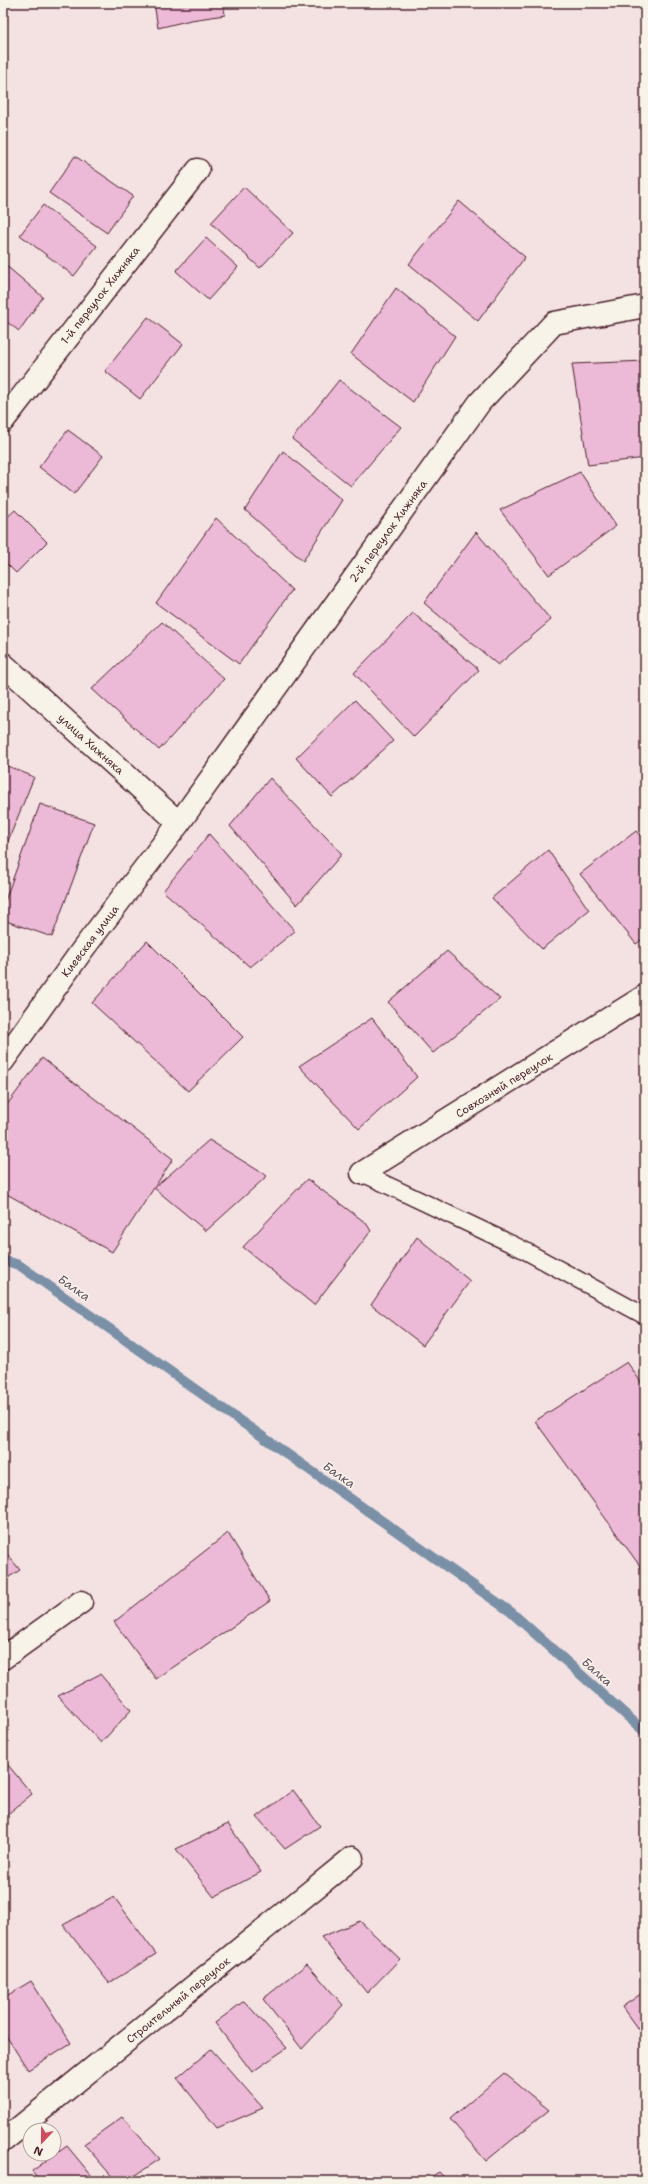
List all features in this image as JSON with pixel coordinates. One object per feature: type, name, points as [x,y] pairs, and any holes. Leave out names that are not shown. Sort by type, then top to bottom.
[{"type":"street","name":"1-й переулок Хижняка","points":[[3,421],[198,170]]},
{"type":"street","name":"2-й переулок Хижняка","points":[[179,823],[480,402],[554,323],[645,306]]},
{"type":"street","name":"улица Хижняка","points":[[3,664],[179,823]]},
{"type":"street","name":"Киевская улица","points":[[3,1061],[83,949],[179,823]]},
{"type":"street","name":"Совхозный переулок","points":[[362,1173],[645,996]]},
{"type":"street","points":[[3,1658],[81,1602]]},
{"type":"street","name":"Строительный переулок","points":[[3,2141],[352,1858]]},
{"type":"lane","points":[[362,1173],[520,1248],[645,1316]]},
{"type":"building","points":[[3,3],[5,15],[3,16]]},
{"type":"building","points":[[154,3],[223,3],[225,15],[191,20],[158,28]]},
{"type":"building","points":[[281,3],[281,4],[235,4]]},
{"type":"building","points":[[75,156],[133,196],[107,233],[49,193]]},
{"type":"building","points":[[244,187],[293,233],[260,268],[211,223]]},
{"type":"building","points":[[459,201],[525,257],[478,321],[409,264]]},
{"type":"building","points":[[43,205],[97,246],[74,276],[20,235]]},
{"type":"building","points":[[206,238],[238,267],[208,300],[176,271]]},
{"type":"building","points":[[3,263],[43,297],[19,331],[3,319]]},
{"type":"building","points":[[396,288],[455,336],[413,402],[351,354]]},
{"type":"building","points":[[148,317],[183,344],[140,399],[105,371]]},
{"type":"building","points":[[645,361],[645,458],[588,465],[572,364]]},
{"type":"building","points":[[339,380],[401,427],[351,486],[292,439]]},
{"type":"building","points":[[68,430],[103,456],[74,494],[39,467]]},
{"type":"building","points":[[283,451],[342,500],[303,561],[245,510]]},
{"type":"building","points":[[580,472],[616,526],[549,575],[500,510]]},
{"type":"building","points":[[15,510],[47,542],[16,573],[3,560],[3,521]]},
{"type":"building","points":[[216,518],[292,590],[239,664],[156,603]]},
{"type":"building","points":[[476,532],[551,620],[498,665],[424,603]]},
{"type":"building","points":[[413,613],[479,670],[414,737],[354,673]]},
{"type":"building","points":[[162,622],[224,679],[159,750],[92,689]]},
{"type":"building","points":[[355,700],[393,741],[332,797],[296,758]]},
{"type":"building","points":[[3,764],[34,777],[6,846],[3,845]]},
{"type":"building","points":[[270,778],[342,854],[297,905],[230,826]]},
{"type":"building","points":[[40,804],[94,823],[52,937],[3,920],[3,906]]},
{"type":"building","points":[[636,831],[645,841],[645,937],[636,944],[580,874]]},
{"type":"building","points":[[209,834],[295,931],[250,967],[163,891]]},
{"type":"building","points":[[548,850],[589,910],[542,949],[492,898]]},
{"type":"building","points":[[147,941],[243,1037],[188,1091],[92,1003]]},
{"type":"building","points":[[447,951],[500,999],[433,1053],[388,1002]]},
{"type":"building","points":[[372,1018],[417,1077],[359,1129],[299,1066]]},
{"type":"building","points":[[42,1058],[173,1159],[112,1252],[3,1192],[3,1110]]},
{"type":"building","points":[[209,1140],[267,1176],[206,1231],[154,1188]]},
{"type":"building","points":[[307,1179],[366,1223],[371,1231],[314,1305],[243,1247]]},
{"type":"building","points":[[417,1237],[470,1281],[423,1345],[371,1305]]},
{"type":"building","points":[[627,1362],[645,1388],[645,1573],[535,1421]]},
{"type":"building","points":[[228,1533],[270,1601],[156,1679],[114,1622]]},
{"type":"building","points":[[3,1549],[20,1570],[3,1581]]},
{"type":"building","points":[[100,1674],[131,1710],[101,1743],[58,1696]]},
{"type":"building","points":[[3,1759],[32,1794],[3,1818]]},
{"type":"building","points":[[293,1790],[320,1826],[285,1849],[257,1817]]},
{"type":"building","points":[[228,1824],[261,1872],[214,1897],[176,1849]]},
{"type":"building","points":[[114,1897],[156,1954],[109,1983],[63,1925]]},
{"type":"building","points":[[360,1921],[400,1959],[367,1993],[321,1937]]},
{"type":"building","points":[[307,1964],[343,2005],[302,2049],[263,1999]]},
{"type":"building","points":[[31,1981],[71,2043],[28,2070],[3,2031],[3,1998]]},
{"type":"building","points":[[645,1991],[645,2039],[622,2007]]},
{"type":"building","points":[[244,2001],[287,2048],[252,2072],[215,2023]]},
{"type":"building","points":[[211,2049],[263,2108],[217,2128],[177,2078]]},
{"type":"building","points":[[504,2073],[549,2110],[486,2161],[450,2119]]},
{"type":"building","points":[[122,2117],[160,2159],[127,2181],[116,2181],[84,2144]]},
{"type":"building","points":[[67,2146],[96,2181],[40,2181],[32,2171],[45,2162],[62,2162],[62,2150]]},
{"type":"building","points":[[439,2172],[448,2181],[424,2181]]},
{"type":"waterway","name":"Балка","points":[[3,1260],[19,1265],[511,1612],[645,1732]]}]
